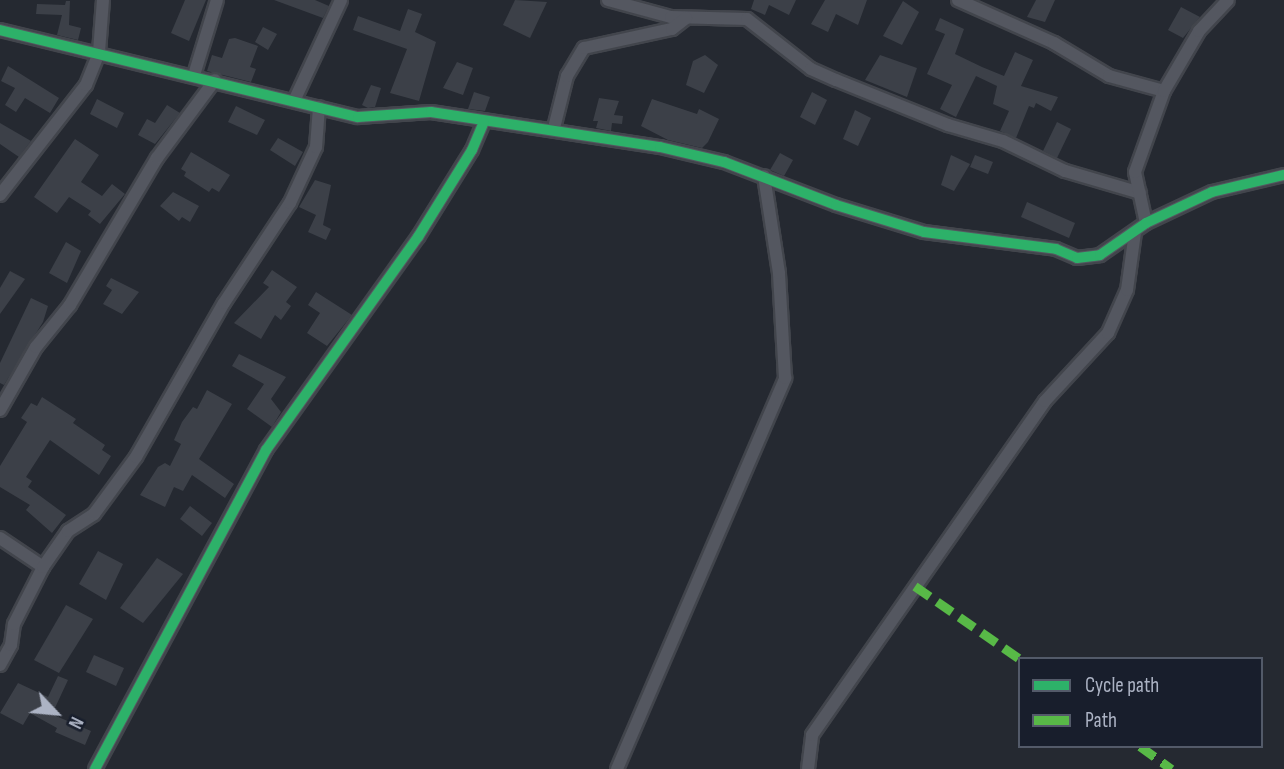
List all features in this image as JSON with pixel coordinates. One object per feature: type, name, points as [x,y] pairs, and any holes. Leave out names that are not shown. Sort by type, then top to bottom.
[{"type":"street","points":[[0,195],[86,85],[99,52],[103,0]]},
{"type":"street","points":[[194,75],[216,0]]},
{"type":"street","points":[[295,102],[341,0]]},
{"type":"street","points":[[608,0],[686,18],[747,19],[811,69],[948,125],[1003,141],[1065,170],[1140,193]]},
{"type":"street","points":[[958,0],[1054,43],[1109,76],[1164,91]]},
{"type":"street","points":[[1146,223],[1135,172],[1164,91],[1199,30],[1228,0]]},
{"type":"street","points":[[554,128],[567,76],[584,48],[673,29],[686,18]]},
{"type":"street","points":[[0,30],[215,80],[358,117],[431,112],[484,122],[554,128],[699,156],[765,176],[836,205],[924,232],[1056,249],[1077,258],[1100,255],[1146,223],[1212,192],[1284,175]]},
{"type":"street","points":[[0,410],[36,346],[70,305],[157,158],[215,80]]},
{"type":"street","points":[[0,665],[11,645],[14,624],[43,567],[68,531],[94,514],[136,457],[224,303],[290,203],[316,146],[319,107]]},
{"type":"street","points":[[95,769],[266,450],[418,237],[472,150],[484,122]]},
{"type":"street","points":[[617,769],[785,378],[779,273],[765,176]]},
{"type":"street","points":[[808,769],[812,735],[1045,401],[1108,333],[1127,290],[1135,232]]},
{"type":"street","points":[[0,538],[43,567]]},
{"type":"building","points":[[185,0],[206,0],[189,41],[171,33]]},
{"type":"building","points":[[274,0],[315,0],[329,6],[323,18]]},
{"type":"building","points":[[515,0],[547,2],[530,38],[503,25]]},
{"type":"building","points":[[754,0],[796,0],[789,15],[769,5],[765,15],[751,9]]},
{"type":"building","points":[[825,0],[867,0],[858,25],[836,14],[828,32],[811,24]]},
{"type":"building","points":[[1036,0],[1055,0],[1045,22],[1027,17]]},
{"type":"building","points":[[66,1],[70,1],[69,25],[81,28],[78,40],[57,35],[62,15],[36,14],[37,4],[65,5]]},
{"type":"building","points":[[903,1],[919,12],[902,45],[883,36]]},
{"type":"building","points":[[1181,7],[1200,17],[1183,38],[1168,30]]},
{"type":"building","points":[[408,9],[422,14],[415,32],[436,42],[419,101],[390,93],[407,49],[353,30],[358,16],[400,31]]},
{"type":"building","points":[[940,18],[964,29],[955,54],[982,67],[1004,76],[1015,52],[1033,60],[1021,86],[1058,97],[1051,111],[1036,103],[1034,108],[1029,106],[1016,138],[1000,131],[1009,111],[993,104],[997,86],[976,76],[956,117],[940,109],[952,85],[927,74],[945,34],[935,30]]},
{"type":"building","points":[[263,27],[277,34],[268,50],[255,42]]},
{"type":"building","points":[[235,38],[258,46],[250,67],[256,69],[251,82],[207,71],[212,55],[222,58],[229,39]]},
{"type":"building","points":[[705,55],[718,65],[704,93],[686,85],[693,61]]},
{"type":"building","points":[[880,55],[917,68],[907,97],[865,80]]},
{"type":"building","points":[[457,62],[473,68],[463,95],[443,88]]},
{"type":"building","points":[[8,66],[59,98],[50,113],[25,98],[16,112],[5,105],[15,88],[1,81]]},
{"type":"building","points":[[371,85],[381,88],[375,107],[368,108],[362,105]]},
{"type":"building","points":[[474,92],[490,97],[485,111],[468,109]]},
{"type":"building","points":[[812,92],[827,100],[815,125],[800,117]]},
{"type":"building","points":[[599,98],[619,101],[614,115],[623,116],[622,124],[612,123],[611,131],[596,128],[598,121],[593,121]]},
{"type":"building","points":[[97,99],[124,113],[117,128],[90,114]]},
{"type":"building","points":[[652,99],[697,114],[699,109],[719,119],[708,142],[702,148],[668,140],[641,126]]},
{"type":"building","points":[[167,105],[180,113],[155,144],[138,135],[147,119],[155,123]]},
{"type":"building","points":[[236,106],[265,120],[257,135],[228,122]]},
{"type":"building","points":[[855,110],[871,118],[858,146],[843,139]]},
{"type":"building","points":[[1057,122],[1071,129],[1057,158],[1043,151]]},
{"type":"building","points":[[0,123],[31,141],[19,157],[0,144]]},
{"type":"building","points":[[278,138],[303,152],[295,166],[270,150]]},
{"type":"building","points":[[75,139],[99,155],[81,182],[102,196],[112,184],[125,194],[100,224],[88,215],[91,211],[69,197],[57,213],[34,197]]},
{"type":"building","points":[[191,152],[230,175],[219,192],[212,188],[209,192],[184,176],[186,172],[181,169]]},
{"type":"building","points":[[780,153],[793,160],[784,176],[770,170]]},
{"type":"building","points":[[951,155],[970,164],[954,191],[941,185]]},
{"type":"building","points":[[975,155],[993,162],[988,174],[970,167]]},
{"type":"building","points":[[315,180],[331,185],[323,225],[331,229],[326,240],[308,232],[316,215],[299,207]]},
{"type":"building","points":[[173,192],[199,206],[190,222],[182,217],[179,221],[160,206]]},
{"type":"building","points":[[1027,202],[1075,223],[1069,238],[1021,217]]},
{"type":"building","points":[[66,242],[81,251],[67,283],[49,273]]},
{"type":"building","points":[[272,270],[297,287],[286,302],[291,306],[281,320],[275,315],[261,339],[234,323],[269,287],[263,283]]},
{"type":"building","points":[[10,271],[25,279],[0,314],[0,288]]},
{"type":"building","points":[[111,278],[139,292],[122,314],[103,304],[112,290],[106,286]]},
{"type":"building","points":[[316,292],[352,315],[327,346],[307,333],[320,313],[308,305]]},
{"type":"building","points":[[31,298],[48,306],[43,322],[4,385],[0,383],[0,363]]},
{"type":"building","points":[[239,354],[286,377],[271,399],[281,412],[272,427],[247,409],[264,384],[232,366]]},
{"type":"building","points":[[207,390],[232,404],[199,459],[234,484],[225,498],[192,475],[183,491],[174,487],[165,507],[140,495],[158,467],[165,463],[170,466],[181,444],[174,440],[182,422],[193,407],[197,409]]},
{"type":"building","points":[[42,397],[76,419],[73,423],[105,445],[102,450],[111,456],[99,475],[50,440],[26,477],[32,481],[28,487],[66,515],[52,533],[26,510],[30,505],[0,487],[0,466],[27,422],[21,418],[31,403],[37,406]]},
{"type":"building","points":[[190,506],[212,523],[202,536],[180,519]]},
{"type":"building","points":[[98,551],[123,564],[106,600],[79,584]]},
{"type":"building","points":[[157,558],[183,574],[143,623],[120,608]]},
{"type":"building","points":[[66,605],[93,619],[59,673],[34,660]]},
{"type":"building","points":[[94,655],[124,668],[116,686],[86,672]]},
{"type":"building","points":[[58,676],[68,680],[54,710],[56,716],[91,731],[85,745],[55,732],[57,728],[30,713],[23,725],[0,713],[18,683],[48,697]]},
{"type":"marked path","points":[[915,586],[1018,658]]},
{"type":"marked path","points":[[1143,748],[1172,769]]},
{"type":"cycle path","points":[[0,30],[358,117],[431,112],[660,147],[724,162],[836,205],[924,232],[1056,249],[1077,258],[1100,255],[1146,223],[1212,192],[1284,175]]},
{"type":"cycle path","points":[[95,769],[266,450],[418,237],[472,150],[484,122]]}]
